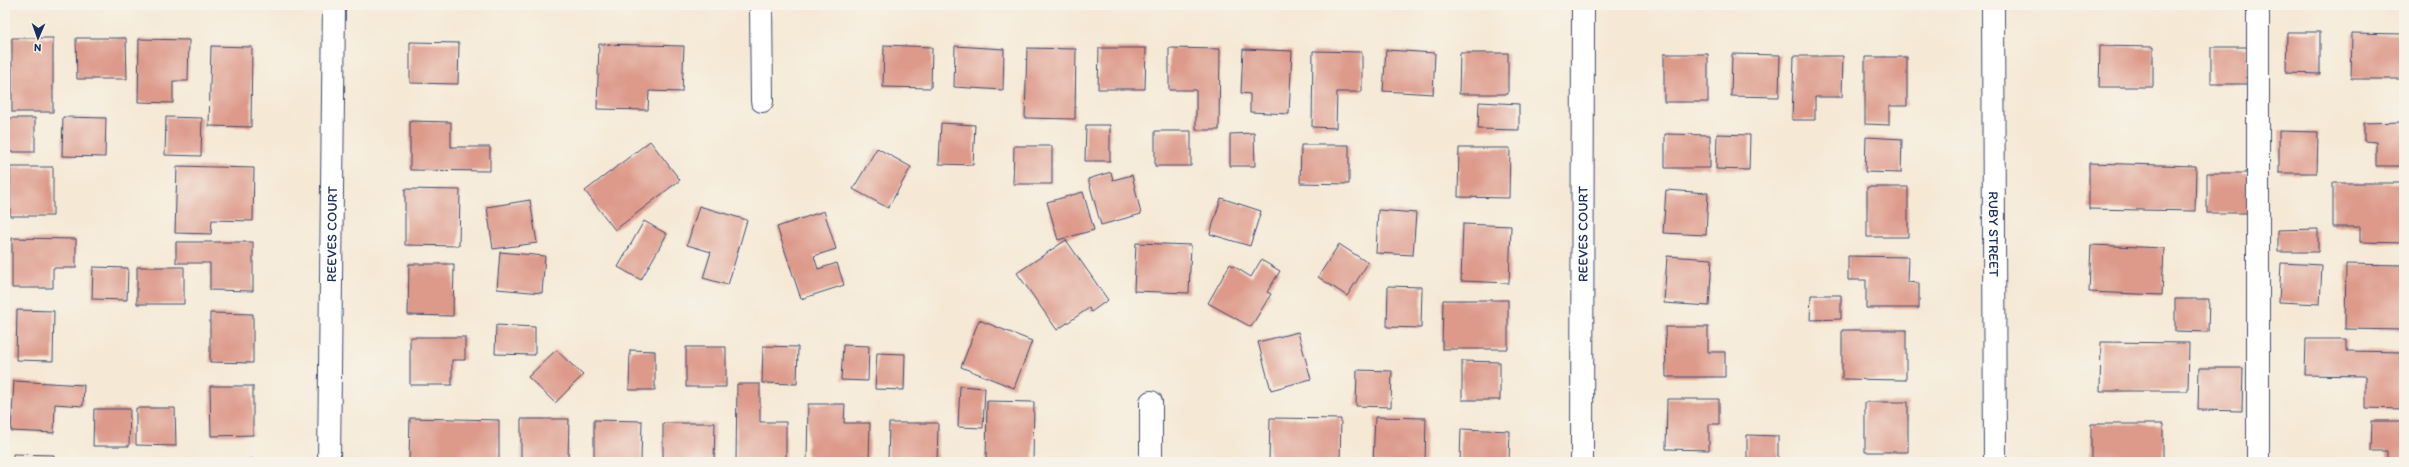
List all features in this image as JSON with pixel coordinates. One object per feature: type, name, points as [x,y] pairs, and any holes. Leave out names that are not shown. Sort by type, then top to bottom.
[{"type":"street","name":"REEVES COURT","points":[[329,462],[334,5]]},
{"type":"street","points":[[762,5],[762,101]]},
{"type":"street","name":"REEVES COURT","points":[[1582,462],[1583,5]]},
{"type":"street","name":"RUBY STREET","points":[[1993,5],[1995,462]]},
{"type":"street","points":[[2258,5],[2258,462]]},
{"type":"street","points":[[1151,402],[1151,462]]},
{"type":"building","points":[[2287,32],[2320,32],[2320,74],[2286,73]]},
{"type":"building","points":[[2352,33],[2404,34],[2404,79],[2351,79]]},
{"type":"building","points":[[12,38],[53,38],[53,112],[12,112]]},
{"type":"building","points":[[76,38],[126,38],[127,79],[77,79]]},
{"type":"building","points":[[139,39],[189,40],[188,81],[173,81],[173,103],[138,102]]},
{"type":"building","points":[[410,42],[459,43],[458,84],[410,83]]},
{"type":"building","points":[[599,44],[684,46],[682,92],[649,91],[648,110],[597,109]]},
{"type":"building","points":[[884,45],[932,47],[931,88],[883,87]]},
{"type":"building","points":[[211,46],[252,47],[251,127],[209,126]]},
{"type":"building","points":[[955,46],[1004,49],[1003,90],[954,87]]},
{"type":"building","points":[[2100,46],[2153,47],[2153,87],[2099,87]]},
{"type":"building","points":[[2211,47],[2248,47],[2247,84],[2211,84]]},
{"type":"building","points":[[1027,48],[1076,49],[1075,119],[1025,118]]},
{"type":"building","points":[[1099,48],[1146,48],[1145,89],[1098,89]]},
{"type":"building","points":[[1169,48],[1220,49],[1219,130],[1196,130],[1196,90],[1169,90]]},
{"type":"building","points":[[1243,49],[1292,51],[1289,114],[1250,112],[1250,94],[1241,93]]},
{"type":"building","points":[[1386,50],[1435,53],[1433,94],[1383,91]]},
{"type":"building","points":[[1313,51],[1362,52],[1362,92],[1337,92],[1336,128],[1312,127]]},
{"type":"building","points":[[1460,53],[1508,53],[1508,94],[1459,94]]},
{"type":"building","points":[[1664,54],[1708,54],[1708,102],[1664,102]]},
{"type":"building","points":[[1732,54],[1780,55],[1779,97],[1731,96]]},
{"type":"building","points":[[1794,56],[1843,56],[1842,97],[1815,97],[1815,120],[1792,120]]},
{"type":"building","points":[[1865,57],[1907,57],[1907,106],[1889,106],[1889,125],[1865,124]]},
{"type":"building","points":[[1479,102],[1519,104],[1519,130],[1478,129]]},
{"type":"building","points":[[63,117],[106,118],[105,157],[62,156]]},
{"type":"building","points":[[166,117],[202,118],[201,156],[165,155]]},
{"type":"building","points":[[5,118],[35,118],[35,152],[5,152]]},
{"type":"building","points":[[410,121],[451,122],[451,147],[490,147],[490,171],[410,170]]},
{"type":"building","points":[[2404,122],[2404,166],[2376,166],[2376,142],[2364,141],[2364,123]]},
{"type":"building","points":[[941,123],[975,125],[973,165],[939,164]]},
{"type":"building","points":[[1086,125],[1110,125],[1110,161],[1085,161]]},
{"type":"building","points":[[1155,131],[1191,131],[1191,166],[1155,166]]},
{"type":"building","points":[[2279,131],[2318,132],[2317,173],[2279,173]]},
{"type":"building","points":[[1254,133],[1255,166],[1230,166],[1230,134]]},
{"type":"building","points":[[1665,134],[1710,135],[1710,168],[1665,168]]},
{"type":"building","points":[[1717,134],[1750,135],[1749,170],[1716,169]]},
{"type":"building","points":[[1866,137],[1902,139],[1901,173],[1865,172]]},
{"type":"building","points":[[650,141],[680,180],[615,230],[585,191]]},
{"type":"building","points":[[1301,145],[1349,145],[1349,184],[1300,183]]},
{"type":"building","points":[[1014,146],[1052,146],[1052,184],[1013,184]]},
{"type":"building","points":[[877,148],[911,167],[888,208],[853,189]]},
{"type":"building","points":[[1459,148],[1510,148],[1509,198],[1458,197]]},
{"type":"building","points":[[2089,163],[2196,166],[2195,211],[2089,209]]},
{"type":"building","points":[[177,166],[254,168],[253,221],[212,220],[211,234],[175,233]]},
{"type":"building","points":[[10,167],[53,167],[53,216],[10,216]]},
{"type":"building","points":[[1111,172],[1113,180],[1132,175],[1141,214],[1101,225],[1088,179]]},
{"type":"building","points":[[2207,173],[2250,173],[2249,213],[2207,213]]},
{"type":"building","points":[[2333,183],[2401,183],[2401,211],[2404,211],[2404,243],[2360,242],[2360,227],[2333,227]]},
{"type":"building","points":[[1867,187],[1908,187],[1908,237],[1867,237]]},
{"type":"building","points":[[405,189],[460,190],[459,246],[405,245]]},
{"type":"building","points":[[1666,190],[1708,193],[1706,235],[1663,233]]},
{"type":"building","points":[[1083,192],[1094,230],[1058,240],[1047,202]]},
{"type":"building","points":[[1221,198],[1261,211],[1250,246],[1210,234]]},
{"type":"building","points":[[530,200],[537,243],[493,249],[487,207]]},
{"type":"building","points":[[699,206],[747,220],[728,285],[703,278],[711,252],[687,245]]},
{"type":"building","points":[[1378,210],[1416,213],[1413,255],[1376,253]]},
{"type":"building","points":[[824,211],[836,249],[814,256],[818,269],[837,263],[844,285],[801,299],[777,227]]},
{"type":"building","points":[[644,221],[667,234],[641,280],[618,267]]},
{"type":"building","points":[[1463,224],[1511,226],[1509,283],[1461,281]]},
{"type":"building","points":[[2318,229],[2318,252],[2278,252],[2278,230]]},
{"type":"building","points":[[12,238],[76,239],[76,268],[53,268],[53,288],[12,288]]},
{"type":"building","points":[[1066,240],[1108,300],[1091,312],[1089,308],[1057,330],[1017,273]]},
{"type":"building","points":[[176,242],[253,242],[253,291],[210,290],[210,263],[176,263]]},
{"type":"building","points":[[1136,243],[1191,245],[1189,293],[1134,291]]},
{"type":"building","points":[[1339,244],[1368,263],[1347,296],[1318,277]]},
{"type":"building","points":[[2091,245],[2164,248],[2162,295],[2089,292]]},
{"type":"building","points":[[500,252],[545,256],[542,293],[497,289]]},
{"type":"building","points":[[1667,256],[1712,259],[1709,306],[1664,303]]},
{"type":"building","points":[[1848,256],[1908,257],[1907,282],[1919,283],[1919,308],[1866,308],[1866,280],[1848,280]]},
{"type":"building","points":[[1261,260],[1280,271],[1267,292],[1271,294],[1251,327],[1208,303],[1230,264],[1251,277]]},
{"type":"building","points":[[2281,263],[2322,265],[2320,304],[2279,302]]},
{"type":"building","points":[[409,264],[454,264],[453,316],[408,315]]},
{"type":"building","points":[[2346,264],[2404,265],[2404,330],[2345,329]]},
{"type":"building","points":[[93,267],[128,268],[127,300],[92,299]]},
{"type":"building","points":[[137,267],[184,267],[184,304],[137,304]]},
{"type":"building","points":[[1388,286],[1422,287],[1421,328],[1387,327]]},
{"type":"building","points":[[1811,295],[1841,295],[1841,319],[1810,320]]},
{"type":"building","points":[[2175,299],[2209,299],[2208,332],[2175,331]]},
{"type":"building","points":[[1443,300],[1508,300],[1508,349],[1442,349]]},
{"type":"building","points":[[17,310],[54,311],[53,361],[16,360]]},
{"type":"building","points":[[210,313],[253,314],[253,363],[210,362]]},
{"type":"building","points":[[979,320],[1032,341],[1014,388],[961,367]]},
{"type":"building","points":[[496,325],[535,327],[535,355],[495,354]]},
{"type":"building","points":[[1665,327],[1708,327],[1708,352],[1725,352],[1725,377],[1666,377]]},
{"type":"building","points":[[1842,330],[1906,330],[1906,380],[1842,379]]},
{"type":"building","points":[[1298,332],[1311,379],[1271,390],[1258,342]]},
{"type":"building","points":[[410,337],[465,337],[465,360],[452,360],[452,385],[410,385]]},
{"type":"building","points":[[2306,339],[2347,339],[2347,351],[2404,352],[2404,409],[2365,408],[2365,376],[2305,375]]},
{"type":"building","points":[[2101,342],[2189,343],[2188,391],[2100,391]]},
{"type":"building","points":[[843,345],[869,346],[868,381],[841,380]]},
{"type":"building","points":[[763,346],[798,347],[797,384],[762,383]]},
{"type":"building","points":[[686,347],[726,347],[726,387],[686,387]]},
{"type":"building","points":[[556,350],[583,375],[555,403],[528,377]]},
{"type":"building","points":[[630,350],[655,351],[655,390],[629,390]]},
{"type":"building","points":[[877,353],[905,354],[904,390],[875,389]]},
{"type":"building","points":[[1462,361],[1500,362],[1500,400],[1462,400]]},
{"type":"building","points":[[2199,368],[2243,368],[2242,411],[2198,410]]},
{"type":"building","points":[[1357,370],[1392,371],[1391,407],[1356,406]]},
{"type":"building","points":[[14,381],[84,385],[83,406],[55,404],[54,433],[11,431]]},
{"type":"building","points":[[737,384],[760,384],[760,422],[786,422],[786,462],[736,462]]},
{"type":"building","points":[[210,386],[253,386],[253,435],[211,436]]},
{"type":"building","points":[[960,386],[985,388],[983,428],[958,427]]},
{"type":"building","points":[[1667,399],[1719,399],[1719,424],[1709,424],[1709,450],[1666,449]]},
{"type":"building","points":[[987,401],[1034,402],[1033,462],[986,462]]},
{"type":"building","points":[[1865,402],[1908,402],[1908,452],[1865,452]]},
{"type":"building","points":[[808,404],[845,404],[844,423],[870,423],[869,462],[807,462]]},
{"type":"building","points":[[136,408],[175,408],[176,446],[136,445]]},
{"type":"building","points":[[94,409],[130,409],[129,446],[93,446]]},
{"type":"building","points":[[1375,417],[1426,418],[1425,462],[1373,462]]},
{"type":"building","points":[[410,418],[499,420],[499,462],[409,461]]},
{"type":"building","points":[[1270,418],[1341,419],[1340,462],[1269,462]]},
{"type":"building","points":[[521,419],[569,419],[568,461],[521,461]]},
{"type":"building","points":[[594,420],[642,421],[641,462],[594,462]]},
{"type":"building","points":[[2372,421],[2404,421],[2404,462],[2387,462],[2387,451],[2371,451]]},
{"type":"building","points":[[663,423],[715,423],[714,462],[663,462]]},
{"type":"building","points":[[889,423],[938,423],[937,462],[888,462]]},
{"type":"building","points":[[2091,424],[2163,424],[2163,462],[2091,462]]},
{"type":"building","points":[[1461,429],[1510,431],[1509,462],[1460,462]]},
{"type":"building","points":[[1747,435],[1778,436],[1778,461],[1747,460]]},
{"type":"building","points":[[13,454],[54,455],[53,462],[13,462]]},
{"type":"building","points":[[253,459],[253,462],[226,462],[226,461]]}]
